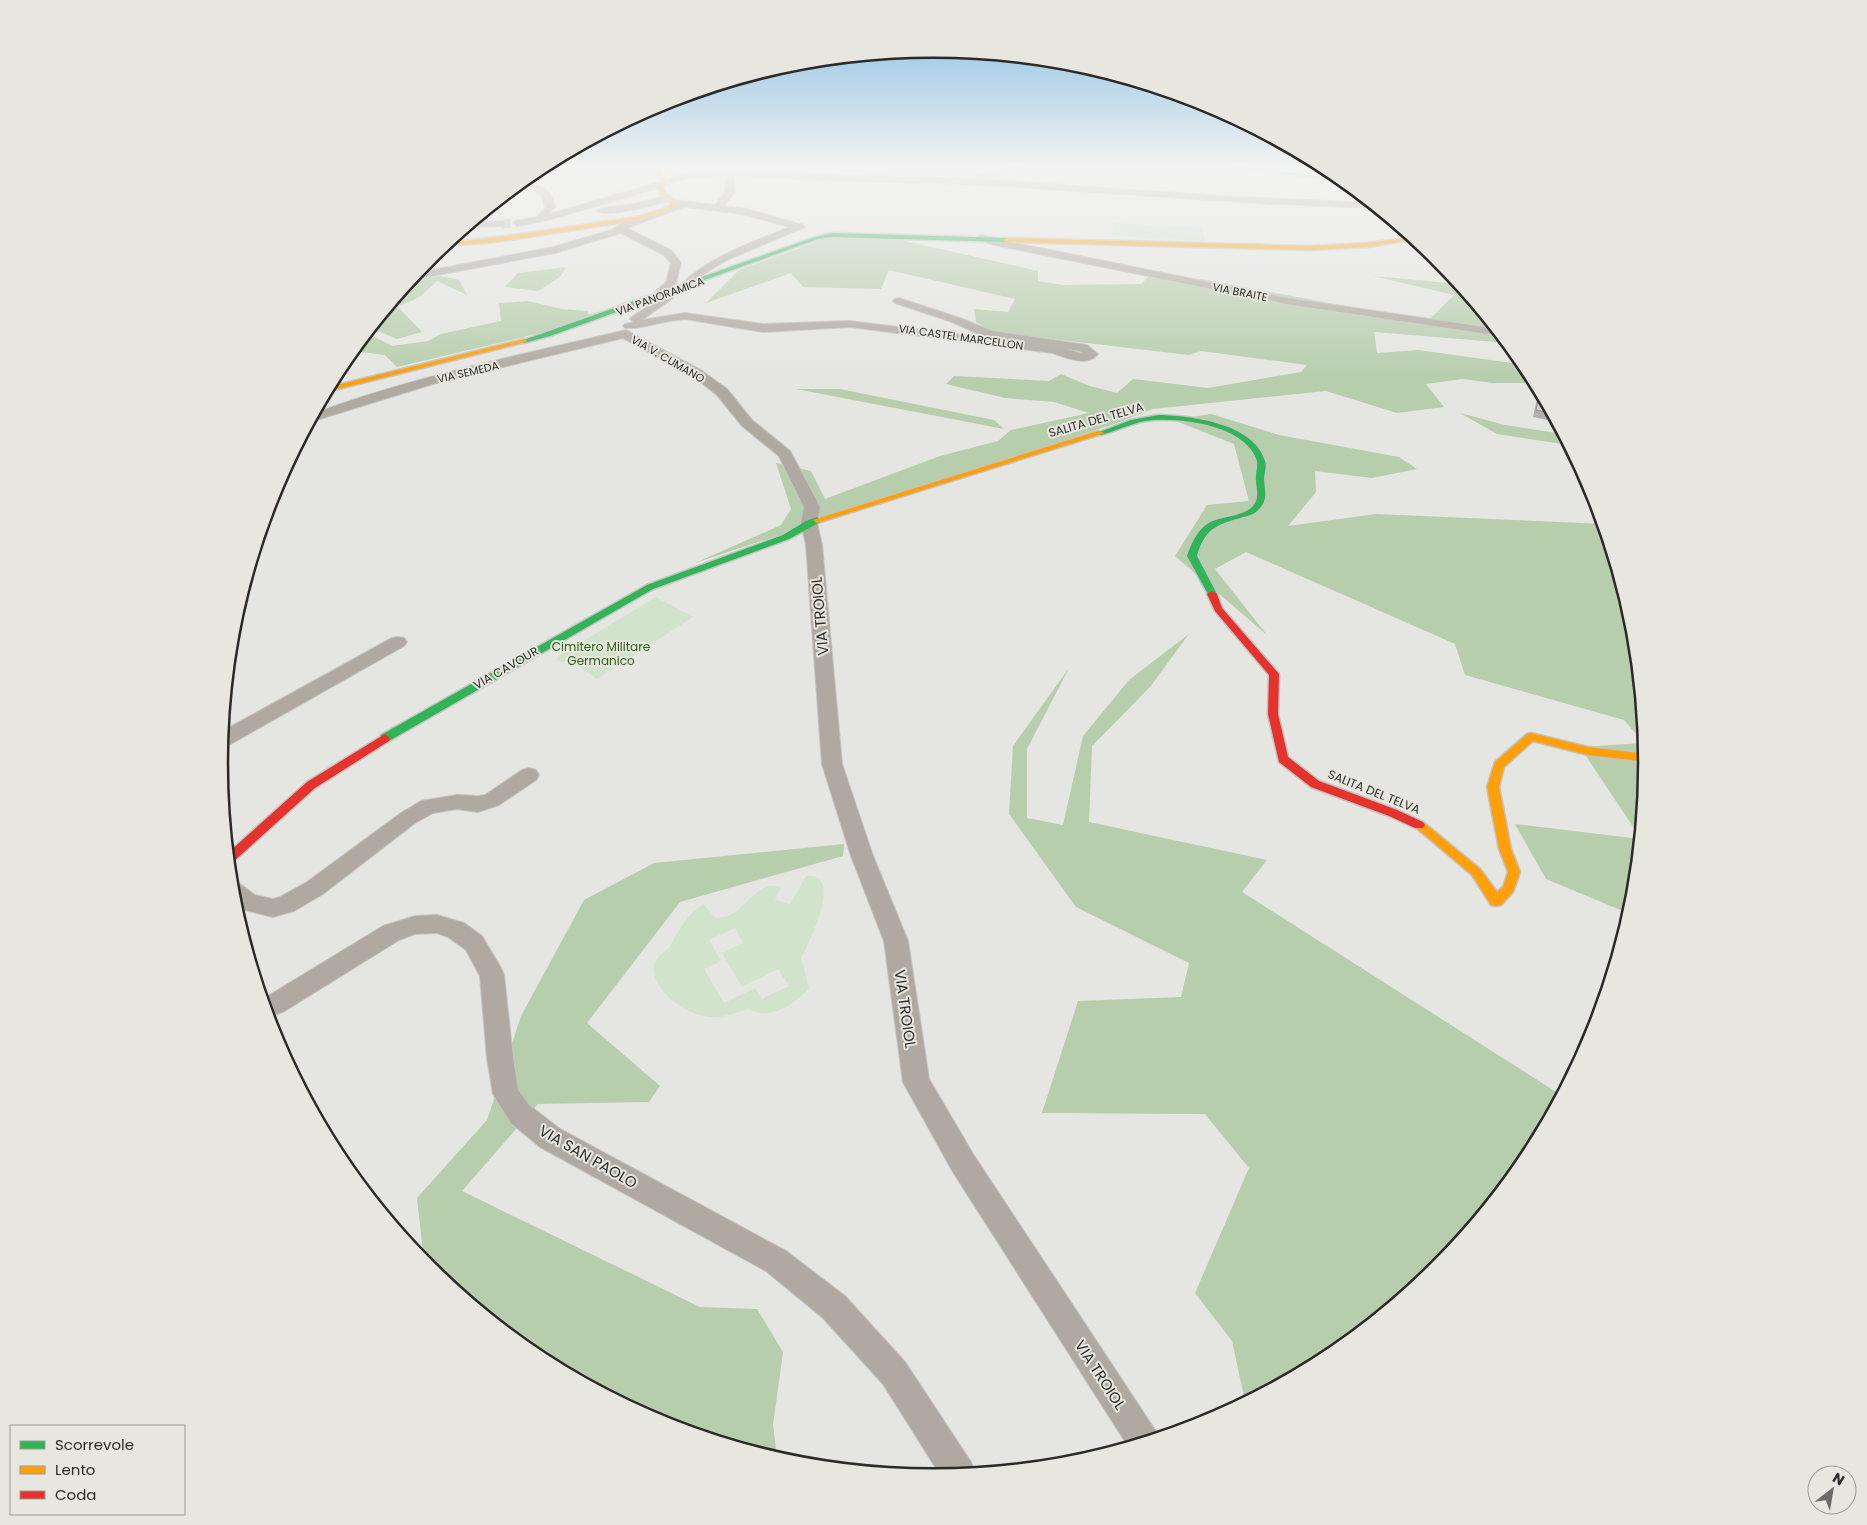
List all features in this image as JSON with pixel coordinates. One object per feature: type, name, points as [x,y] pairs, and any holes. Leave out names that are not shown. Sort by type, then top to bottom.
[{"type":"street","points":[[457,243],[530,236]]},
{"type":"street","points":[[425,275],[539,254],[597,236]]},
{"type":"street","points":[[628,330],[648,310],[667,298],[661,292],[671,283],[676,267],[672,257],[634,236]]},
{"type":"street","points":[[684,287],[700,272],[723,258],[777,236]]},
{"type":"street","name":"VIA PANORAMICA","points":[[337,388],[528,342],[809,241],[828,236]]},
{"type":"street","name":"VIA PANORAMICA","points":[[891,236],[1317,248],[1368,245],[1406,239]]},
{"type":"street","name":"VIA BRAITE","points":[[983,238],[994,242],[1287,301],[1492,332]]},
{"type":"street","name":"VIA CASTEL MARCELLON","points":[[628,330],[666,316],[706,317],[745,326],[764,328],[848,324],[907,329],[983,342],[1055,349],[1073,356],[1085,358],[1092,354],[1083,348],[989,334],[956,320],[899,302]]},
{"type":"street","name":"VIA SEMEDA","points":[[320,416],[359,400],[628,330]]},
{"type":"street","name":"VIA V. CUMANO","points":[[628,330],[629,338],[698,374],[722,392],[747,423],[785,454],[812,507],[809,523]]},
{"type":"street","name":"SALITA DEL TELVA","points":[[809,523],[1145,419],[1166,417],[1196,420],[1230,430],[1248,441],[1261,461],[1262,495],[1259,506],[1249,514],[1219,519],[1206,527],[1197,539],[1192,556],[1209,585],[1218,609],[1274,674],[1273,714],[1283,759],[1294,769],[1315,784],[1393,813],[1423,827],[1476,872],[1496,901],[1509,889],[1514,872],[1505,850],[1493,787],[1499,766],[1531,737],[1560,746],[1594,753],[1638,757]]},
{"type":"street","name":"VIA CAVOUR","points":[[235,854],[311,785],[431,711],[650,587],[786,537],[809,523]]},
{"type":"street","name":"VIA TROIOL","points":[[809,523],[814,546],[832,764],[852,820],[862,856],[896,941],[916,1082],[962,1163],[1141,1436]]},
{"type":"street","points":[[229,736],[398,642]]},
{"type":"street","points":[[242,897],[249,903],[272,908],[286,905],[315,888],[408,818],[428,806],[456,802],[478,804],[492,800],[529,775]]},
{"type":"street","name":"VIA SAN PAOLO","points":[[272,1005],[391,933],[415,926],[437,924],[456,930],[474,943],[492,975],[500,1058],[506,1094],[520,1114],[550,1138],[776,1261],[834,1307],[894,1372],[955,1467]]},
{"type":"green space","points":[[1115,236],[1204,236],[1205,241]]},
{"type":"green space","points":[[822,238],[901,240],[1038,271],[1038,281],[1063,285],[1141,284],[1148,277],[1200,279],[1378,312],[1430,319],[1454,295],[1373,276],[1450,283],[1500,342],[1374,332],[1377,353],[1418,350],[1515,363],[1527,383],[1493,383],[1462,379],[1426,384],[1444,407],[1397,413],[1326,391],[1153,409],[1117,423],[695,563],[781,525],[791,509],[776,463],[811,471],[825,499],[940,456],[998,441],[1011,430],[1089,413],[1054,402],[1005,398],[946,384],[954,376],[1049,381],[1061,374],[1090,386],[1117,393],[1133,379],[1208,388],[1301,372],[1307,365],[1201,351],[1189,355],[993,332],[976,322],[974,309],[1008,312],[1015,299],[889,270],[881,289],[803,287],[791,273],[706,303],[739,270],[814,243]]},
{"type":"green space","points":[[566,267],[560,277],[538,291],[505,287],[518,273]]},
{"type":"green space","points":[[440,276],[459,280],[467,295],[437,281],[421,296],[398,307],[422,332],[397,339],[376,330],[403,298],[421,279]]},
{"type":"green space","points":[[528,301],[561,309],[588,311],[588,314],[593,316],[557,329],[397,367],[385,355],[360,352],[372,336],[392,346],[428,341],[441,334],[501,321],[499,303]]},
{"type":"green space","points":[[796,389],[840,389],[994,420],[1004,429]]},
{"type":"green space","points":[[1460,413],[1505,425],[1556,433],[1562,444],[1497,434]]},
{"type":"green space","points":[[1211,414],[1279,435],[1399,457],[1417,469],[1372,478],[1315,471],[1316,492],[1288,526],[1376,514],[1596,524],[1614,580],[1625,625],[1632,670],[1637,735],[1624,720],[1465,675],[1455,644],[1246,552],[1215,569],[1267,635],[1175,556],[1207,505],[1249,501],[1234,444],[1173,420]]},
{"type":"green space","name":"Cimitero Militare Germanico","points":[[656,597],[693,617],[597,679],[571,661],[561,662],[556,659],[558,656]]},
{"type":"green space","points":[[1189,634],[1150,687],[1092,746],[1089,822],[1267,860],[1242,892],[1556,1092],[1520,1154],[1493,1192],[1432,1261],[1363,1322],[1325,1349],[1244,1396],[1232,1341],[1195,1293],[1249,1168],[1205,1114],[1042,1113],[1078,1001],[1181,997],[1189,963],[1076,907],[1009,814],[1013,746],[1069,668],[1027,749],[1027,818],[1063,825],[1083,736],[1129,680]]},
{"type":"green space","points":[[1638,743],[1637,809],[1635,829],[1580,747]]},
{"type":"green space","points":[[1515,824],[1634,838],[1622,911],[1546,879]]},
{"type":"green space","points":[[844,844],[843,856],[680,902],[587,1023],[660,1086],[649,1102],[538,1104],[462,1191],[700,1307],[757,1309],[783,1352],[773,1425],[776,1449],[707,1430],[664,1414],[622,1395],[581,1373],[542,1349],[504,1322],[469,1293],[423,1248],[417,1198],[487,1120],[521,1016],[584,900],[654,863]]},
{"type":"green space","points":[[806,876],[817,877],[823,885],[824,896],[811,938],[801,958],[809,988],[799,998],[780,1010],[773,1012],[759,1013],[748,1009],[725,1016],[710,1017],[701,1016],[682,1007],[665,994],[655,976],[654,967],[656,960],[670,946],[680,928],[696,909],[703,904],[716,918],[728,916],[737,911],[760,890],[773,886],[781,887],[775,900],[790,904]],"holes":[[[735,928],[743,943],[722,953],[742,987],[778,969],[789,986],[762,999],[755,988],[724,1003],[704,969],[721,961],[709,940]]]},
{"type":"building","points":[[1538,400],[1545,412],[1536,410]]},
{"type":"traffic: fast","points":[[524,341],[548,335],[826,236]]},
{"type":"traffic: fast","points":[[873,236],[1006,240]]},
{"type":"traffic: fast","points":[[1101,433],[1145,419],[1175,418],[1210,423],[1226,429],[1252,447],[1261,464],[1262,495],[1259,504],[1250,512],[1219,521],[1206,529],[1201,535],[1192,556],[1212,594]]},
{"type":"traffic: fast","points":[[385,738],[650,587],[786,537],[817,520]]},
{"type":"traffic: slow","points":[[458,243],[518,236]]},
{"type":"traffic: slow","points":[[1006,240],[1310,248],[1368,245],[1406,239]]},
{"type":"traffic: slow","points":[[337,388],[524,341]]},
{"type":"traffic: slow","points":[[817,520],[1101,433]]},
{"type":"traffic: slow","points":[[1419,825],[1476,872],[1496,901],[1509,889],[1514,872],[1505,849],[1493,787],[1499,765],[1531,737],[1588,751],[1638,757]]},
{"type":"traffic: jam","points":[[1212,594],[1218,609],[1274,674],[1273,714],[1283,759],[1315,784],[1393,813],[1419,825]]},
{"type":"traffic: jam","points":[[235,854],[311,785],[385,738]]}]
